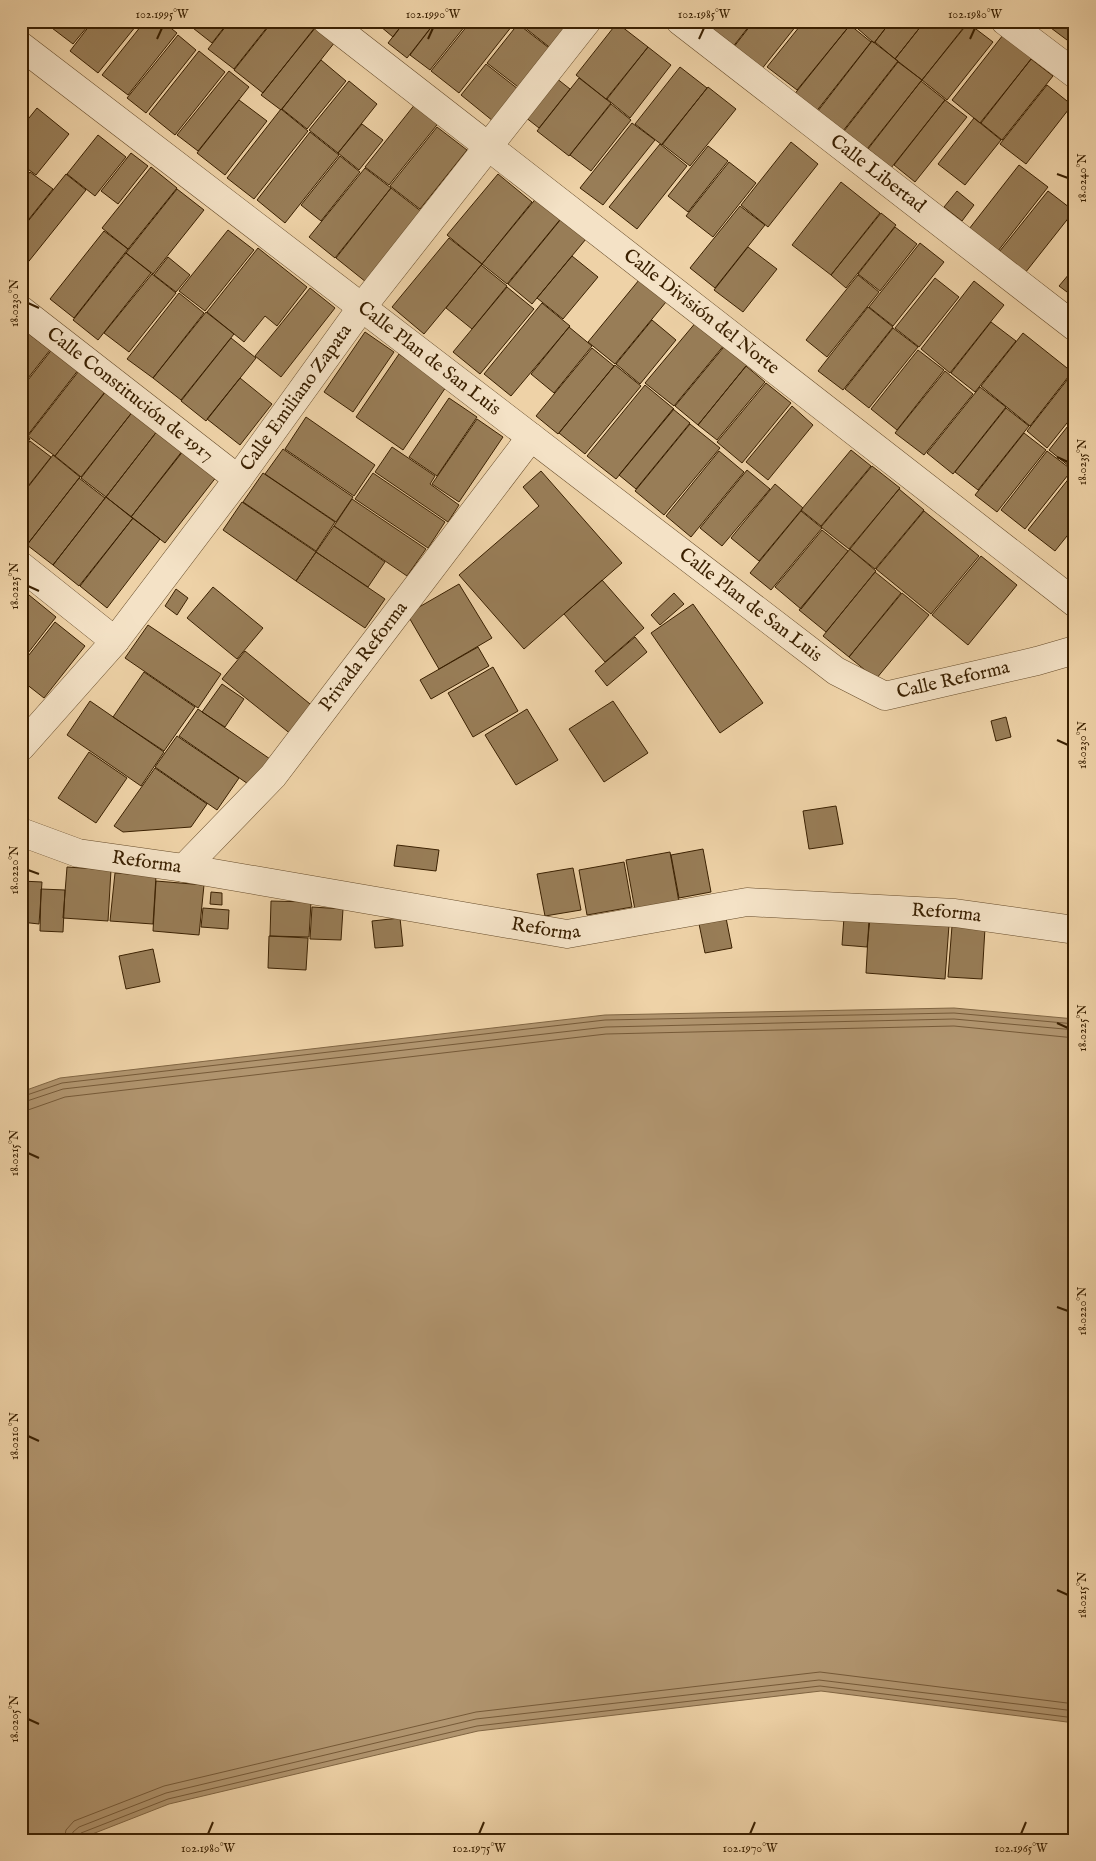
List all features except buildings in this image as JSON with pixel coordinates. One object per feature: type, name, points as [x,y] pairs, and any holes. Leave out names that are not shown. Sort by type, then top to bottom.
[{"type":"street","name":"Calle División del Norte","points":[[327,21],[1075,603]]},
{"type":"street","name":"Calle Emiliano Zapata","points":[[21,747],[115,641],[238,478],[362,307],[587,21]]},
{"type":"street","name":"Calle Libertad","points":[[680,21],[1075,326]]},
{"type":"street","points":[[1004,21],[1075,74]]},
{"type":"street","name":"Calle Plan de San Luis","points":[[21,46],[836,671]]},
{"type":"street","name":"Calle Constitución de 1917","points":[[21,310],[238,478]]},
{"type":"street","name":"Privada Reforma","points":[[184,868],[273,776],[530,437]]},
{"type":"street","points":[[21,566],[115,641]]},
{"type":"street","name":"Calle Reforma","points":[[836,671],[885,696],[1037,662],[1075,650]]},
{"type":"street","name":"Reforma","points":[[21,832],[78,853],[184,868],[567,934],[747,902],[955,913],[1075,930]]},
{"type":"water","points":[[954,1008],[1075,1019],[1075,1723],[821,1691],[478,1731],[169,1804],[77,1840],[21,1840],[21,1092],[60,1078],[605,1015]]}]
